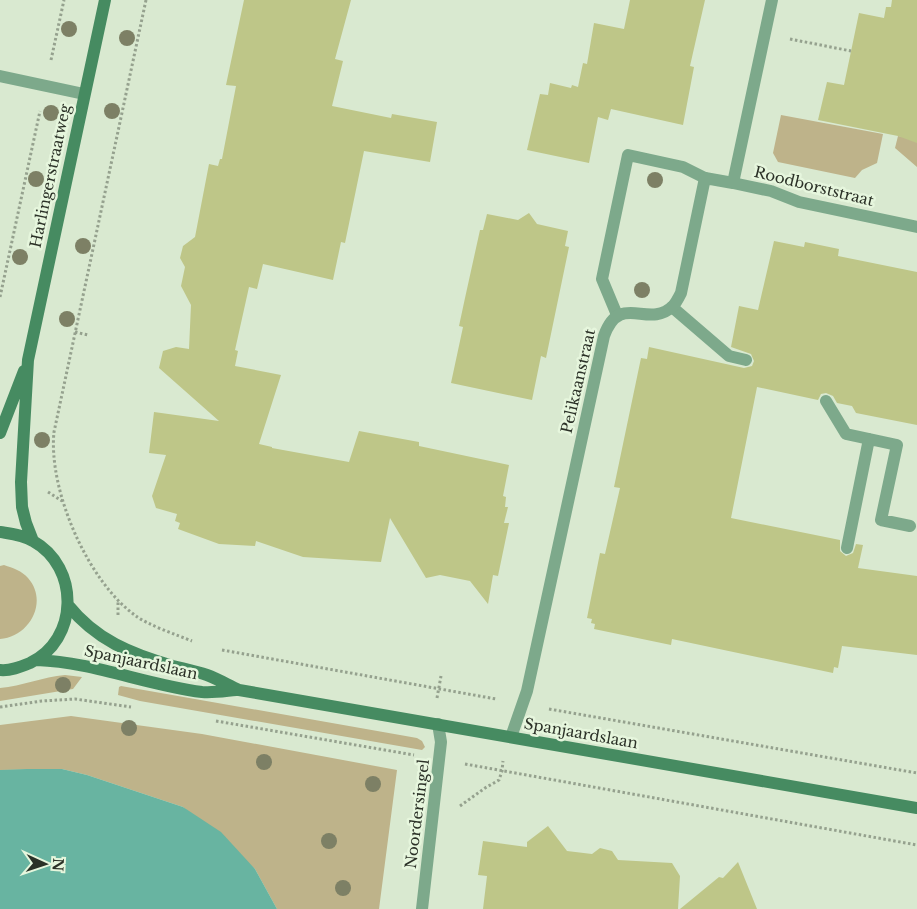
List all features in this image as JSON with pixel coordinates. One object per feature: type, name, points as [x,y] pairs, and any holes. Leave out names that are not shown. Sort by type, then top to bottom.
[{"type":"main road","name":"Harlingerstraatweg","points":[[33,541],[22,507],[21,482],[28,360],[104,0]]},
{"type":"main road","name":"Harlingerstraatweg","points":[[0,433],[28,360]]},
{"type":"main road","points":[[0,532],[16,534],[33,541],[49,553],[60,568],[67,586],[68,605],[66,621],[59,636],[49,649],[37,660],[21,667],[0,670]]},
{"type":"main road","name":"Spanjaardslaan","points":[[68,605],[78,618],[111,643],[150,659],[206,675],[239,690]]},
{"type":"main road","name":"Spanjaardslaan","points":[[37,660],[61,661],[146,682],[204,692],[239,690],[917,808]]},
{"type":"street","points":[[705,178],[681,293],[672,307],[659,314],[642,315],[629,313],[617,315],[602,279],[628,155],[683,167],[705,178],[733,183],[772,0]]},
{"type":"street","points":[[0,76],[84,94]]},
{"type":"street","name":"Roodborststraat","points":[[733,183],[771,191],[799,202],[917,227]]},
{"type":"street","points":[[672,307],[729,356],[746,360]]},
{"type":"street","name":"Pelikaanstraat","points":[[511,737],[524,704],[604,336],[608,323],[617,315]]},
{"type":"street","points":[[826,401],[846,434],[897,445],[881,520],[910,526]]},
{"type":"street","points":[[847,548],[869,440]]},
{"type":"street","name":"Noordersingel","points":[[422,909],[441,742],[438,724]]},
{"type":"path","points":[[0,297],[64,0]]},
{"type":"path","points":[[146,0],[52,445],[63,501],[73,530],[88,562],[98,576],[118,600],[136,617],[195,642]]},
{"type":"path","points":[[765,33],[851,51]]},
{"type":"path","points":[[75,332],[88,335]]},
{"type":"path","points":[[214,647],[438,689],[917,773]]},
{"type":"path","points":[[438,689],[441,676]]},
{"type":"path","points":[[0,707],[42,700],[76,699],[135,707]]},
{"type":"path","points":[[210,720],[917,845]]},
{"type":"path","points":[[495,782],[502,771]]},
{"type":"shaded area","points":[[781,115],[883,134],[877,163],[862,170],[855,178],[778,162],[773,153]]},
{"type":"shaded area","points":[[898,136],[917,139],[917,167],[895,148]]},
{"type":"shaded area","points":[[4,565],[26,576],[34,587],[37,597],[33,617],[27,625],[20,632],[0,639],[0,566]]},
{"type":"shaded area","points":[[65,675],[82,677],[73,689],[0,701],[0,688]]},
{"type":"shaded area","points":[[119,687],[417,738],[422,741],[425,747],[422,750],[140,701],[118,695]]},
{"type":"shaded area","points":[[71,716],[202,734],[397,770],[379,909],[277,909],[255,869],[183,807],[87,775],[62,769],[0,770],[0,725]]},
{"type":"water","points":[[62,769],[87,775],[183,807],[221,832],[255,869],[277,909],[0,909],[0,770]]},
{"type":"building","points":[[244,0],[351,0],[335,59],[343,61],[332,106],[391,118],[392,114],[437,122],[430,162],[364,151],[345,243],[341,242],[333,280],[263,264],[257,289],[249,287],[235,350],[238,351],[235,366],[281,375],[259,444],[349,462],[359,431],[419,442],[419,446],[509,465],[503,496],[506,497],[505,507],[508,507],[504,523],[509,523],[498,576],[493,575],[488,604],[470,581],[440,575],[426,578],[390,518],[381,562],[303,557],[256,541],[255,546],[219,544],[178,529],[180,523],[175,521],[177,514],[156,508],[152,496],[166,455],[149,453],[154,412],[219,421],[159,368],[163,351],[176,347],[189,349],[191,305],[181,286],[185,267],[180,258],[183,246],[195,237],[209,164],[218,166],[220,159],[222,159],[236,86],[226,85]]},
{"type":"building","points":[[630,0],[705,0],[690,66],[694,67],[683,125],[611,109],[608,120],[598,117],[589,163],[527,150],[540,94],[548,95],[550,83],[571,88],[572,85],[578,87],[583,63],[587,64],[594,23],[624,29]]},
{"type":"building","points":[[892,0],[917,0],[917,143],[898,136],[818,120],[827,82],[844,85],[859,13],[884,18],[886,7],[891,7]]},
{"type":"building","points":[[529,213],[537,224],[568,231],[565,246],[569,247],[546,358],[541,356],[532,400],[451,383],[463,327],[459,326],[480,230],[483,230],[487,214],[518,220]]},
{"type":"building","points":[[774,241],[804,247],[805,242],[839,249],[838,256],[917,272],[917,425],[856,413],[852,406],[837,403],[833,396],[826,393],[821,394],[818,400],[757,387],[731,518],[840,540],[840,551],[846,556],[853,553],[856,544],[863,545],[858,568],[917,576],[917,655],[842,646],[838,668],[834,667],[833,673],[672,639],[671,645],[594,629],[595,624],[591,623],[592,619],[587,618],[600,553],[605,554],[620,488],[614,487],[641,358],[647,359],[649,347],[744,368],[752,366],[754,361],[751,354],[731,347],[739,306],[758,310]]},
{"type":"building","points":[[548,826],[567,851],[592,854],[600,848],[612,851],[618,860],[672,863],[680,876],[678,909],[483,909],[487,876],[478,875],[483,841],[527,847],[527,842]]},
{"type":"building","points":[[738,862],[757,909],[680,909],[719,877],[723,878]]}]
